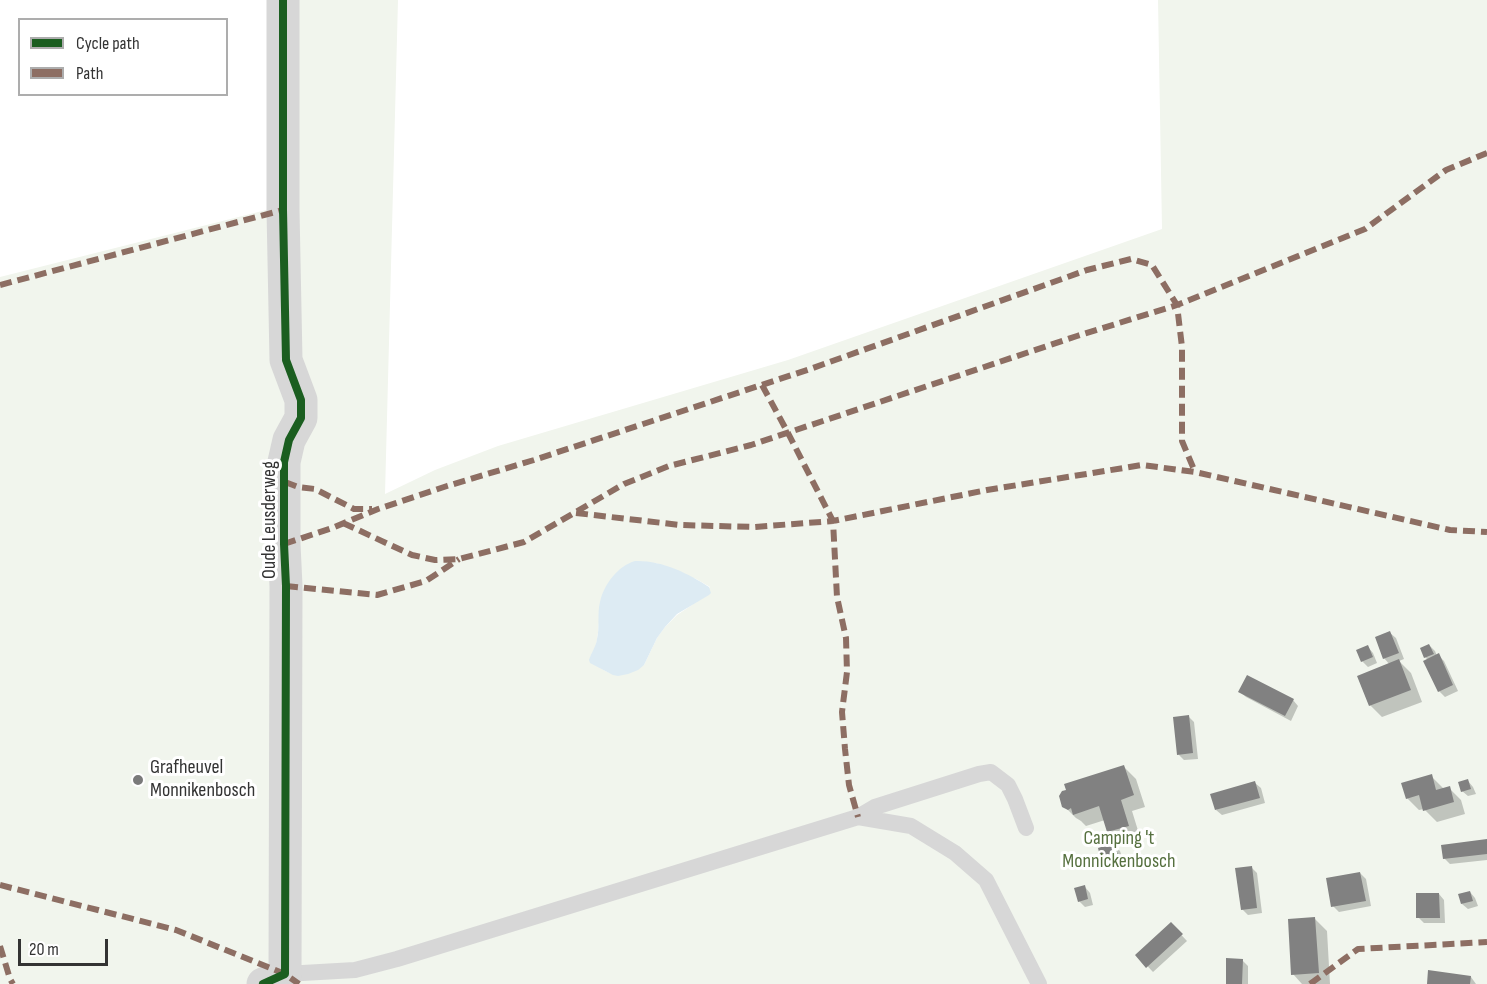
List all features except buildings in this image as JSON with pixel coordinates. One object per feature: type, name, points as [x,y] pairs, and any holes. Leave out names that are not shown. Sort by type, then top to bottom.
[{"type":"street","name":"Oude Leusderweg","points":[[274,979],[286,586],[284,462],[290,440],[301,418],[301,400],[286,360],[283,0]]},
{"type":"lane","points":[[274,979],[355,970],[397,959],[858,817],[875,807],[979,774],[991,772],[1008,785],[1026,828]]},
{"type":"lane","points":[[858,817],[911,826],[956,853],[986,880],[1039,984]]},
{"type":"green space","name":"Camping 't Monnickenbosch","points":[[275,0],[398,0],[385,494],[435,470],[498,446],[788,360],[1162,229],[1158,0],[1487,0],[1487,984],[0,984],[0,277],[282,206]],"holes":[[[656,563],[710,587],[665,627],[644,665],[614,674],[594,664],[599,612]]]},
{"type":"shaded area","points":[[635,561],[674,568],[709,587],[711,593],[677,614],[657,638],[644,665],[638,670],[618,676],[590,663],[589,660],[596,642],[602,595],[618,571]]},
{"type":"marked path","points":[[343,523],[412,555],[435,560],[459,559],[524,542],[624,484],[669,466],[751,445],[1177,305],[1365,229],[1446,170],[1487,153]]},
{"type":"marked path","points":[[0,285],[283,210]]},
{"type":"marked path","points":[[284,544],[447,486],[534,460],[810,369],[1087,270],[1131,259],[1152,265],[1177,305],[1182,347],[1182,441],[1195,472]]},
{"type":"marked path","points":[[762,385],[833,521],[837,597],[846,638],[847,672],[842,712],[845,749],[849,785],[858,817]]},
{"type":"marked path","points":[[576,513],[680,525],[754,527],[833,521],[987,490],[1142,465],[1195,472],[1450,530],[1487,532]]},
{"type":"marked path","points":[[285,482],[298,487],[315,489],[354,509],[372,509]]},
{"type":"marked path","points":[[286,586],[377,595],[426,581],[459,559]]},
{"type":"marked path","points":[[0,885],[176,930],[285,974],[299,984]]},
{"type":"marked path","points":[[1310,984],[1358,949],[1487,942]]},
{"type":"marked path","points":[[0,946],[13,984]]},
{"type":"cycle path","points":[[263,984],[285,974],[284,462],[289,440],[301,418],[301,400],[286,360],[283,0]]},
{"type":"place","name":"Grafheuvel Monnikenbosch","points":[[138,780]]}]
